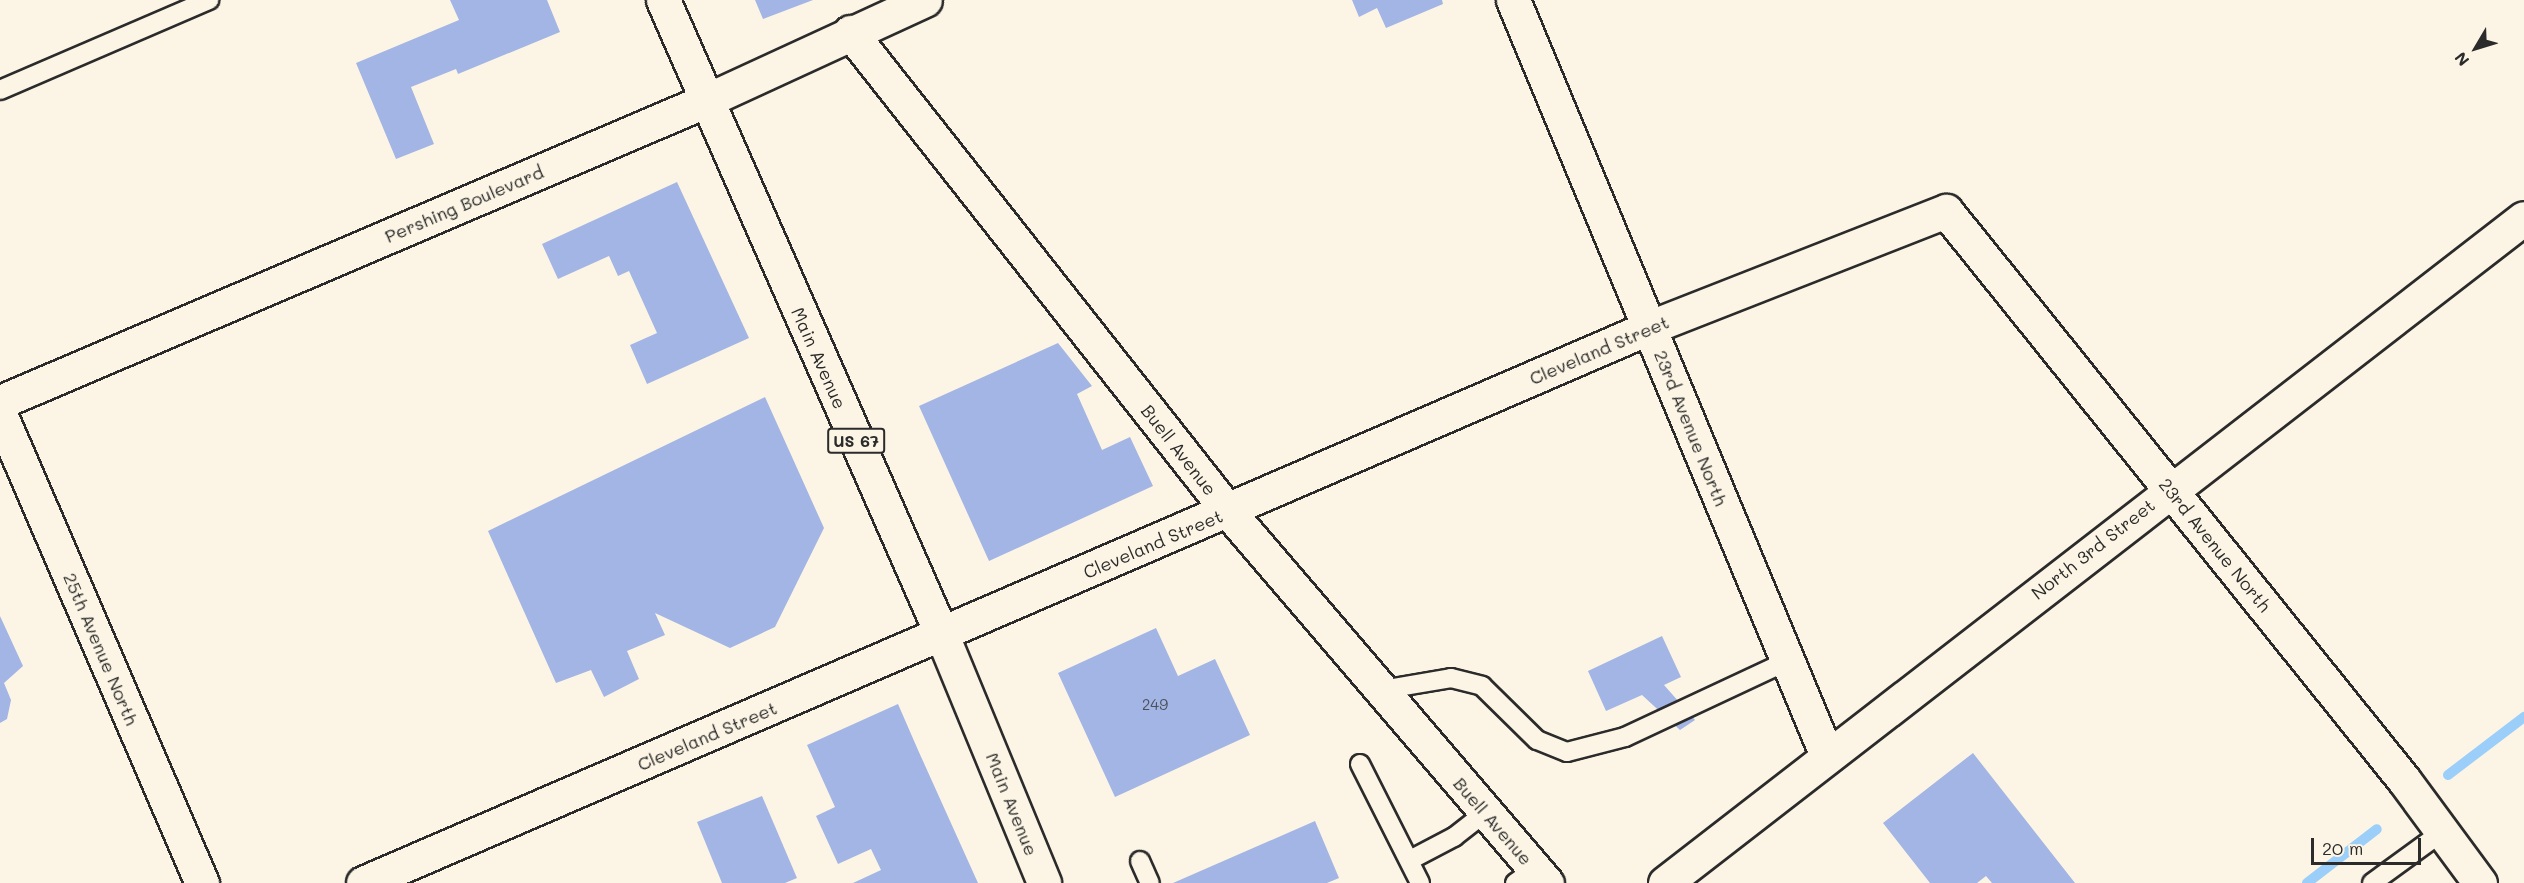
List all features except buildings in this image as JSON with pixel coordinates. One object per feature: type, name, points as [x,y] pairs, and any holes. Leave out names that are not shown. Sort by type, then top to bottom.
[{"type":"street","name":"Main Avenue","points":[[663,0],[705,101],[942,635],[1044,883]]},
{"type":"street","name":"Pershing Boulevard","points":[[0,402],[705,101],[850,32],[925,0]]},
{"type":"street","name":"23rd Avenue North","points":[[1513,0],[1827,756]]},
{"type":"street","name":"Buell Avenue","points":[[850,32],[1228,511],[1486,812],[1532,878]]},
{"type":"street","name":"23rd Avenue North","points":[[1946,211],[2442,832],[2480,883]]},
{"type":"street","name":"Cleveland Street","points":[[363,883],[942,635],[1650,327],[1946,211]]},
{"type":"street","name":"North 3rd Street","points":[[1665,883],[2524,218]]},
{"type":"street","name":"25th Avenue North","points":[[0,414],[202,883]]},
{"type":"lane","points":[[0,90],[209,0]]},
{"type":"lane","points":[[1382,690],[1451,678],[1482,686],[1538,740],[1567,752],[1625,737],[1787,661]]},
{"type":"lane","points":[[1360,764],[1420,883]]},
{"type":"lane","points":[[1410,860],[1454,837],[1486,812]]},
{"type":"lane","points":[[2372,883],[2442,832]]},
{"type":"lane","points":[[1140,861],[1150,883]]},
{"type":"waterway","points":[[2448,775],[2524,717]]},
{"type":"waterway","points":[[2307,883],[2377,829]]}]
